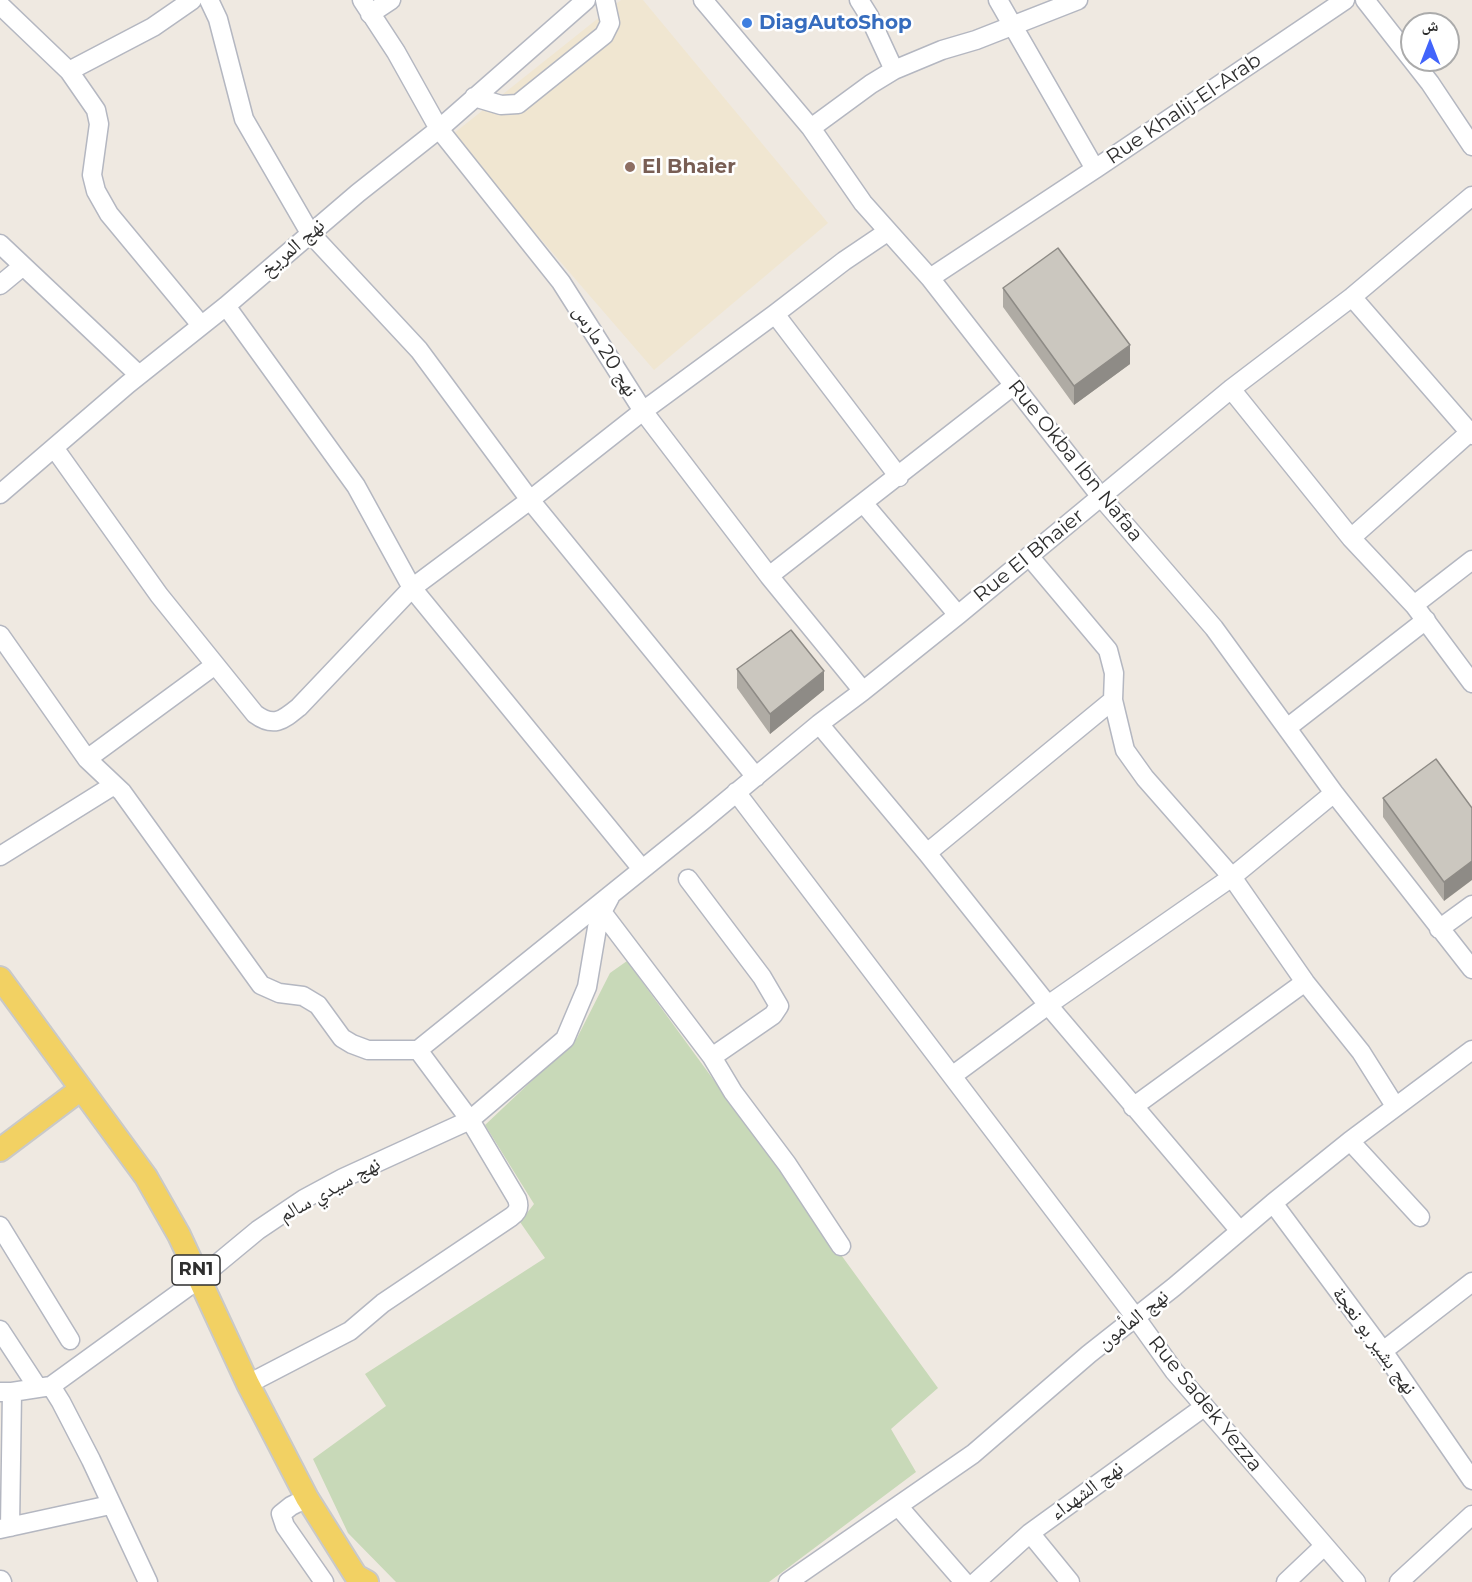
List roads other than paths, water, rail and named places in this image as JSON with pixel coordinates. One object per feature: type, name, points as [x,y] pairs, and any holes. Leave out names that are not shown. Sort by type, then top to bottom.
[{"type":"main road","name":"RN1","points":[[0,978],[146,1177],[179,1235],[248,1384],[307,1498],[359,1580]]},
{"type":"main road","points":[[0,1150],[81,1089]]},
{"type":"street","points":[[69,71],[153,27],[192,0]]},
{"type":"street","points":[[209,0],[218,19],[244,119],[310,233],[419,350],[530,500],[756,777]]},
{"type":"street","points":[[366,7],[391,0]]},
{"type":"street","name":"نهج المريخ","points":[[0,494],[139,375],[226,306],[310,233],[439,129],[586,0]]},
{"type":"street","points":[[474,98],[501,105],[518,104],[604,35],[610,23],[605,0]]},
{"type":"street","name":"Rue Okba Ibn Nafaa","points":[[703,0],[811,128],[841,173],[887,232],[930,278],[1101,497],[1214,628],[1334,793],[1472,969]]},
{"type":"street","points":[[859,0],[894,70]]},
{"type":"street","name":"Rue Khalij-El-Arab","points":[[998,0],[1095,169],[1345,0]]},
{"type":"street","points":[[811,128],[894,70],[1078,0]]},
{"type":"street","points":[[1365,0],[1430,83],[1472,147]]},
{"type":"street","points":[[0,5],[69,71],[96,110],[99,124],[92,175],[96,191],[110,214],[201,325]]},
{"type":"street","name":"نهج 20 مارس","points":[[366,7],[396,52],[439,129],[561,282],[643,411],[769,576],[863,691]]},
{"type":"street","points":[[930,278],[1095,169]]},
{"type":"street","name":"Rue El Bhaier","points":[[418,1050],[819,724],[958,615],[1231,389],[1352,297],[1472,196]]},
{"type":"street","points":[[55,449],[159,595],[255,714],[262,720],[273,722],[281,720],[299,707],[412,588],[530,500],[643,411],[776,314],[844,261],[887,232]]},
{"type":"street","points":[[0,244],[139,375]]},
{"type":"street","points":[[0,285],[23,266]]},
{"type":"street","points":[[1351,538],[1471,433],[1352,297]]},
{"type":"street","points":[[226,306],[356,486],[412,588],[642,869]]},
{"type":"street","points":[[776,314],[898,477]]},
{"type":"street","points":[[769,576],[1014,385]]},
{"type":"street","points":[[1231,389],[1351,538],[1414,605],[1472,683]]},
{"type":"street","points":[[864,504],[958,615]]},
{"type":"street","points":[[1029,556],[1108,650],[1114,673],[1113,700],[1125,750],[1145,778],[1232,877],[1305,982],[1361,1052],[1395,1106]]},
{"type":"street","points":[[1414,605],[1472,560]]},
{"type":"street","points":[[1287,728],[1426,620]]},
{"type":"street","points":[[0,635],[87,759],[122,792],[261,985],[279,993],[303,996],[318,1005],[342,1038],[352,1044],[368,1050],[418,1050],[470,1120],[519,1204],[516,1214],[383,1303],[350,1331],[248,1384]]},
{"type":"street","points":[[87,759],[215,665]]},
{"type":"street","points":[[927,853],[1113,700]]},
{"type":"street","points":[[819,724],[927,853],[1048,1005],[1240,1231]]},
{"type":"street","points":[[0,856],[114,785]]},
{"type":"street","name":"Rue Sadek Yezza","points":[[736,792],[1136,1317],[1174,1371],[1356,1582]]},
{"type":"street","points":[[952,1076],[1048,1005],[1232,877],[1334,793]]},
{"type":"street","points":[[688,879],[762,977],[779,1006],[773,1015],[712,1057]]},
{"type":"street","name":"نهج سيدي سالم","points":[[44,1387],[200,1278],[258,1230],[304,1199],[343,1178],[470,1120],[565,1039],[587,987],[602,912],[612,893]]},
{"type":"street","points":[[1439,929],[1472,905]]},
{"type":"street","points":[[602,912],[712,1057],[732,1092],[787,1164],[841,1246]]},
{"type":"street","points":[[1133,1107],[1305,982]]},
{"type":"street","name":"نهج المأمون","points":[[788,1582],[973,1454],[1089,1354],[1174,1287],[1273,1203],[1395,1106],[1472,1050]]},
{"type":"street","points":[[1350,1141],[1420,1217]]},
{"type":"street","name":"نهج بشير بو نعجة","points":[[1273,1203],[1383,1351],[1472,1480]]},
{"type":"street","points":[[0,1226],[70,1340]]},
{"type":"street","points":[[1383,1351],[1472,1282]]},
{"type":"street","points":[[0,1330],[44,1387],[61,1402],[148,1582]]},
{"type":"street","points":[[44,1387],[6,1392],[5,1528],[110,1504]]},
{"type":"street","name":"نهج الشهداء","points":[[976,1582],[1030,1533],[1204,1407]]},
{"type":"street","points":[[307,1498],[280,1514],[285,1526],[324,1582]]},
{"type":"street","points":[[898,1506],[964,1582]]},
{"type":"street","points":[[1399,1582],[1472,1515]]},
{"type":"street","points":[[1030,1533],[1070,1582]]},
{"type":"street","points":[[1286,1582],[1324,1546]]},
{"type":"place","name":"DiagAutoShop","points":[[747,23]]},
{"type":"place","name":"El Bhaier","points":[[630,167]]}]
